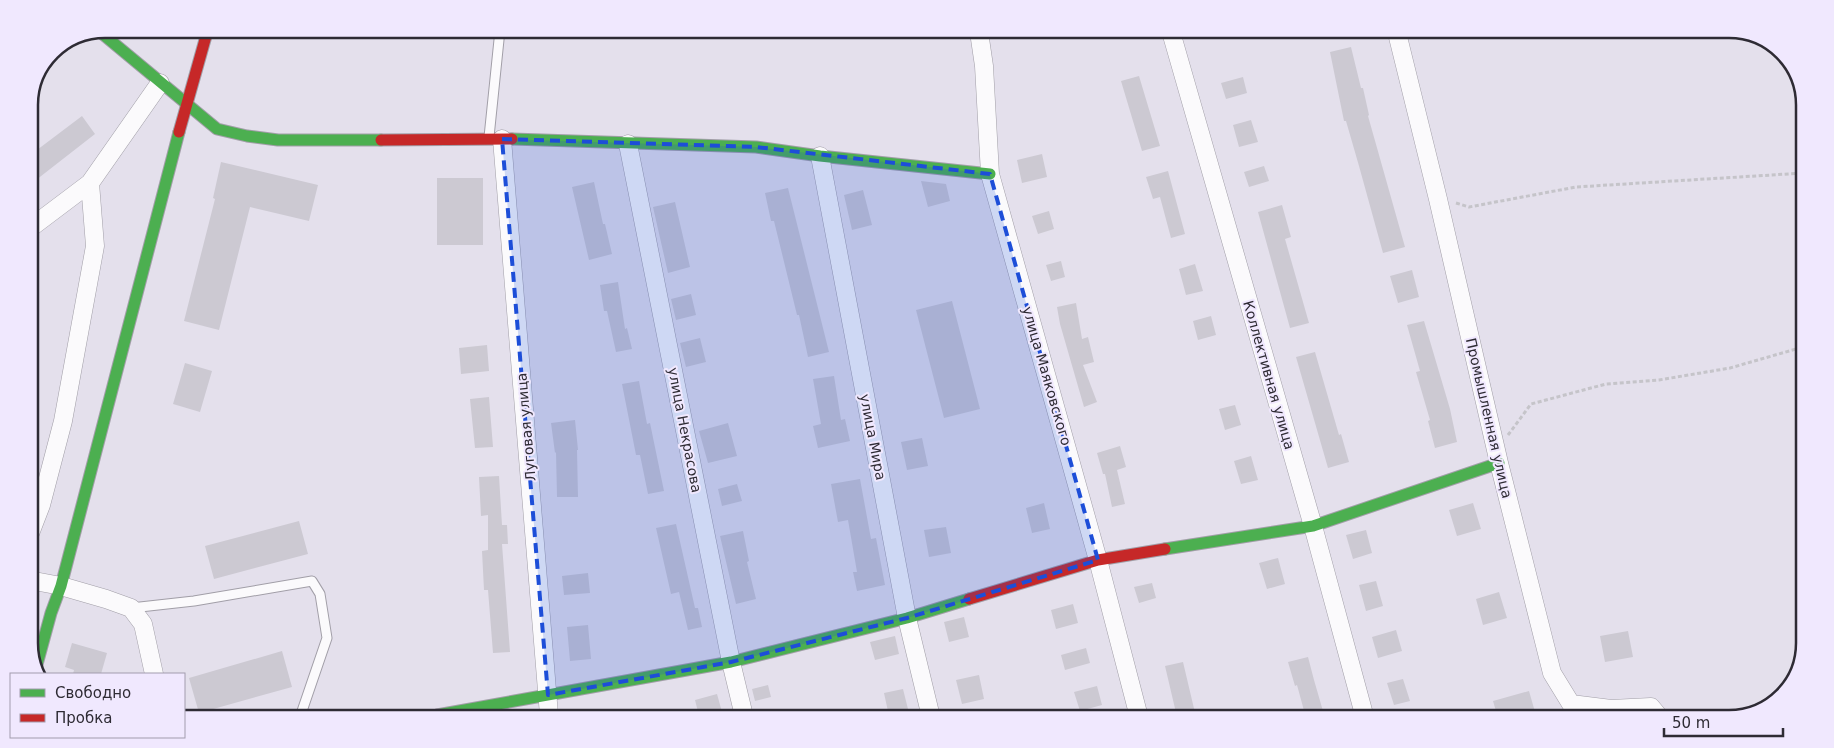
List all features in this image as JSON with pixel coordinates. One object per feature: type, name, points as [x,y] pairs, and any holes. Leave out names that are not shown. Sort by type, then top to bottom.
[{"type":"street","points":[[107,38],[217,129],[246,136],[278,140],[495,139],[756,147],[820,156],[990,174]]},
{"type":"street","points":[[40,662],[186,105],[205,38]]},
{"type":"street","name":"улица Маяковского","points":[[979,38],[984,66],[990,174],[1098,560],[1137,710]]},
{"type":"street","name":"Коллективная улица","points":[[1173,38],[1313,526],[1363,710]]},
{"type":"street","name":"Промышленная улица","points":[[1398,38],[1438,199],[1494,443],[1552,673],[1571,704],[1611,709],[1650,707],[1653,710]]},
{"type":"street","points":[[38,222],[90,183],[160,83]]},
{"type":"street","name":"Луговая улица","points":[[495,139],[549,710]]},
{"type":"street","name":"улица Некрасова","points":[[628,144],[731,662],[743,710]]},
{"type":"street","name":"улица Мира","points":[[820,156],[908,618],[930,710]]},
{"type":"street","points":[[38,513],[63,422],[95,246],[90,183]]},
{"type":"street","points":[[465,710],[731,662],[908,618],[1098,560],[1313,526],[1499,463]]},
{"type":"street","points":[[38,582],[61,586],[130,608],[143,624],[154,673]]},
{"type":"lane","points":[[495,139],[500,38]]},
{"type":"lane","points":[[130,608],[194,601],[312,581],[320,594],[327,638],[302,710]]},
{"type":"path","points":[[1438,199],[1469,207],[1576,187],[1796,173]]},
{"type":"path","points":[[1494,443],[1510,434],[1532,404],[1606,384],[1659,380],[1730,368],[1796,349]]},
{"type":"highlighted area","points":[[502,139],[756,147],[990,174],[1098,560],[907,618],[731,662],[548,695]]},
{"type":"building","points":[[1351,47],[1361,88],[1363,88],[1368,116],[1405,247],[1383,253],[1346,121],[1344,121],[1330,52]]},
{"type":"building","points":[[1139,76],[1160,146],[1142,151],[1121,81]]},
{"type":"building","points":[[1243,77],[1247,93],[1226,99],[1221,83]]},
{"type":"building","points":[[82,116],[95,134],[38,178],[38,149]]},
{"type":"building","points":[[1251,120],[1258,142],[1239,147],[1233,125]]},
{"type":"building","points":[[1042,154],[1047,177],[1022,183],[1017,160]]},
{"type":"building","points":[[221,162],[318,185],[309,221],[250,207],[219,330],[184,321],[215,199],[213,198]]},
{"type":"building","points":[[1264,166],[1269,181],[1249,187],[1244,172]]},
{"type":"building","points":[[1168,171],[1185,234],[1171,238],[1160,197],[1153,199],[1146,177]]},
{"type":"building","points":[[437,178],[483,178],[483,245],[437,245]]},
{"type":"building","points":[[921,181],[946,184],[950,201],[928,207]]},
{"type":"building","points":[[594,182],[612,254],[589,260],[572,187]]},
{"type":"building","points":[[788,188],[829,352],[808,357],[799,315],[797,315],[774,221],[771,221],[765,193]]},
{"type":"building","points":[[863,190],[872,225],[852,230],[844,195]]},
{"type":"building","points":[[675,202],[690,267],[668,273],[653,207]]},
{"type":"building","points":[[1282,205],[1291,237],[1285,239],[1309,323],[1290,328],[1258,212]]},
{"type":"building","points":[[1049,211],[1054,229],[1038,234],[1032,216]]},
{"type":"building","points":[[1061,261],[1065,277],[1051,281],[1046,265]]},
{"type":"building","points":[[1195,264],[1203,291],[1186,295],[1179,269]]},
{"type":"building","points":[[1412,270],[1419,297],[1398,303],[1390,276]]},
{"type":"building","points":[[618,282],[625,329],[627,328],[632,349],[616,352],[607,311],[604,311],[600,285]]},
{"type":"building","points":[[691,294],[696,315],[676,320],[671,299]]},
{"type":"building","points":[[952,301],[980,409],[944,418],[916,310]]},
{"type":"building","points":[[1076,303],[1082,339],[1088,337],[1094,362],[1083,365],[1097,402],[1084,407],[1060,324],[1057,307]]},
{"type":"building","points":[[1211,316],[1216,335],[1198,340],[1193,321]]},
{"type":"building","points":[[1424,321],[1450,409],[1457,442],[1435,448],[1428,421],[1430,420],[1416,372],[1420,371],[1407,325]]},
{"type":"building","points":[[700,338],[706,362],[686,367],[680,343]]},
{"type":"building","points":[[487,345],[489,371],[461,374],[459,348]]},
{"type":"building","points":[[1315,352],[1339,435],[1341,434],[1349,462],[1328,468],[1296,357]]},
{"type":"building","points":[[185,363],[212,371],[200,412],[173,404]]},
{"type":"building","points":[[834,376],[841,420],[845,419],[850,441],[818,448],[813,426],[821,424],[813,379]]},
{"type":"building","points":[[639,381],[647,424],[650,423],[664,491],[648,494],[640,455],[636,455],[622,384]]},
{"type":"building","points":[[489,397],[493,447],[475,448],[470,399]]},
{"type":"building","points":[[1235,405],[1241,425],[1225,430],[1219,409]]},
{"type":"building","points":[[575,420],[578,450],[578,497],[557,497],[556,452],[551,423]]},
{"type":"building","points":[[728,423],[737,456],[708,463],[699,431]]},
{"type":"building","points":[[922,438],[928,466],[907,470],[901,442]]},
{"type":"building","points":[[1120,446],[1126,467],[1117,470],[1125,504],[1112,507],[1105,474],[1103,474],[1097,453]]},
{"type":"building","points":[[1251,456],[1258,480],[1241,484],[1234,461]]},
{"type":"building","points":[[499,476],[502,525],[507,525],[508,544],[502,544],[510,652],[493,653],[488,590],[484,590],[482,551],[488,550],[488,515],[481,516],[479,477]]},
{"type":"building","points":[[860,479],[871,539],[876,538],[885,585],[857,591],[853,572],[857,572],[848,520],[838,522],[831,484]]},
{"type":"building","points":[[737,484],[742,501],[722,506],[718,489]]},
{"type":"building","points":[[1044,503],[1050,529],[1032,533],[1026,508]]},
{"type":"building","points":[[1473,503],[1481,529],[1457,536],[1449,510]]},
{"type":"building","points":[[299,521],[308,554],[214,579],[205,546]]},
{"type":"building","points":[[676,524],[695,608],[698,608],[702,627],[688,630],[679,592],[671,594],[656,528]]},
{"type":"building","points":[[946,527],[951,553],[929,557],[924,530]]},
{"type":"building","points":[[1366,530],[1372,553],[1353,559],[1346,535]]},
{"type":"building","points":[[743,531],[749,561],[747,562],[756,599],[736,604],[720,536]]},
{"type":"building","points":[[1278,558],[1285,584],[1267,589],[1259,563]]},
{"type":"building","points":[[588,573],[590,593],[564,595],[562,576]]},
{"type":"building","points":[[1376,581],[1383,606],[1366,611],[1359,585]]},
{"type":"building","points":[[1152,583],[1156,598],[1139,603],[1134,587]]},
{"type":"building","points":[[1499,592],[1507,618],[1483,625],[1476,599]]},
{"type":"building","points":[[1073,604],[1078,623],[1056,629],[1051,610]]},
{"type":"building","points":[[964,617],[969,637],[949,642],[944,622]]},
{"type":"building","points":[[588,625],[591,659],[570,661],[567,627]]},
{"type":"building","points":[[1396,630],[1402,651],[1378,658],[1372,637]]},
{"type":"building","points":[[1628,631],[1633,657],[1605,662],[1600,636]]},
{"type":"building","points":[[895,636],[899,654],[875,660],[870,642]]},
{"type":"building","points":[[72,643],[107,653],[101,673],[73,673],[74,670],[65,667]]},
{"type":"building","points":[[1086,648],[1090,663],[1065,670],[1061,655]]},
{"type":"building","points":[[282,651],[292,687],[210,710],[198,710],[189,678]]},
{"type":"building","points":[[1308,657],[1323,710],[1304,710],[1288,662]]},
{"type":"building","points":[[1183,662],[1194,710],[1175,710],[1165,666]]},
{"type":"building","points":[[979,675],[984,699],[962,704],[956,680]]},
{"type":"building","points":[[1403,679],[1410,701],[1394,705],[1387,683]]},
{"type":"building","points":[[768,685],[771,697],[755,701],[752,689]]},
{"type":"building","points":[[1097,686],[1102,705],[1080,710],[1074,692]]},
{"type":"building","points":[[903,689],[908,710],[888,710],[884,693]]},
{"type":"building","points":[[1529,691],[1534,710],[1496,710],[1493,701]]},
{"type":"building","points":[[717,694],[721,710],[698,710],[695,700]]},
{"type":"traffic: fast","points":[[107,38],[217,129],[247,136],[278,140],[381,140]]},
{"type":"traffic: fast","points":[[39,657],[51,613],[61,586],[179,132]]},
{"type":"traffic: fast","points":[[512,139],[756,147],[820,156],[990,174]]},
{"type":"traffic: fast","points":[[1165,549],[1313,526],[1499,463]]},
{"type":"traffic: fast","points":[[465,710],[731,662],[907,618],[969,599]]},
{"type":"traffic: jam","points":[[179,132],[205,38]]},
{"type":"traffic: jam","points":[[381,140],[512,139]]},
{"type":"traffic: jam","points":[[969,599],[1098,560],[1165,549]]}]
